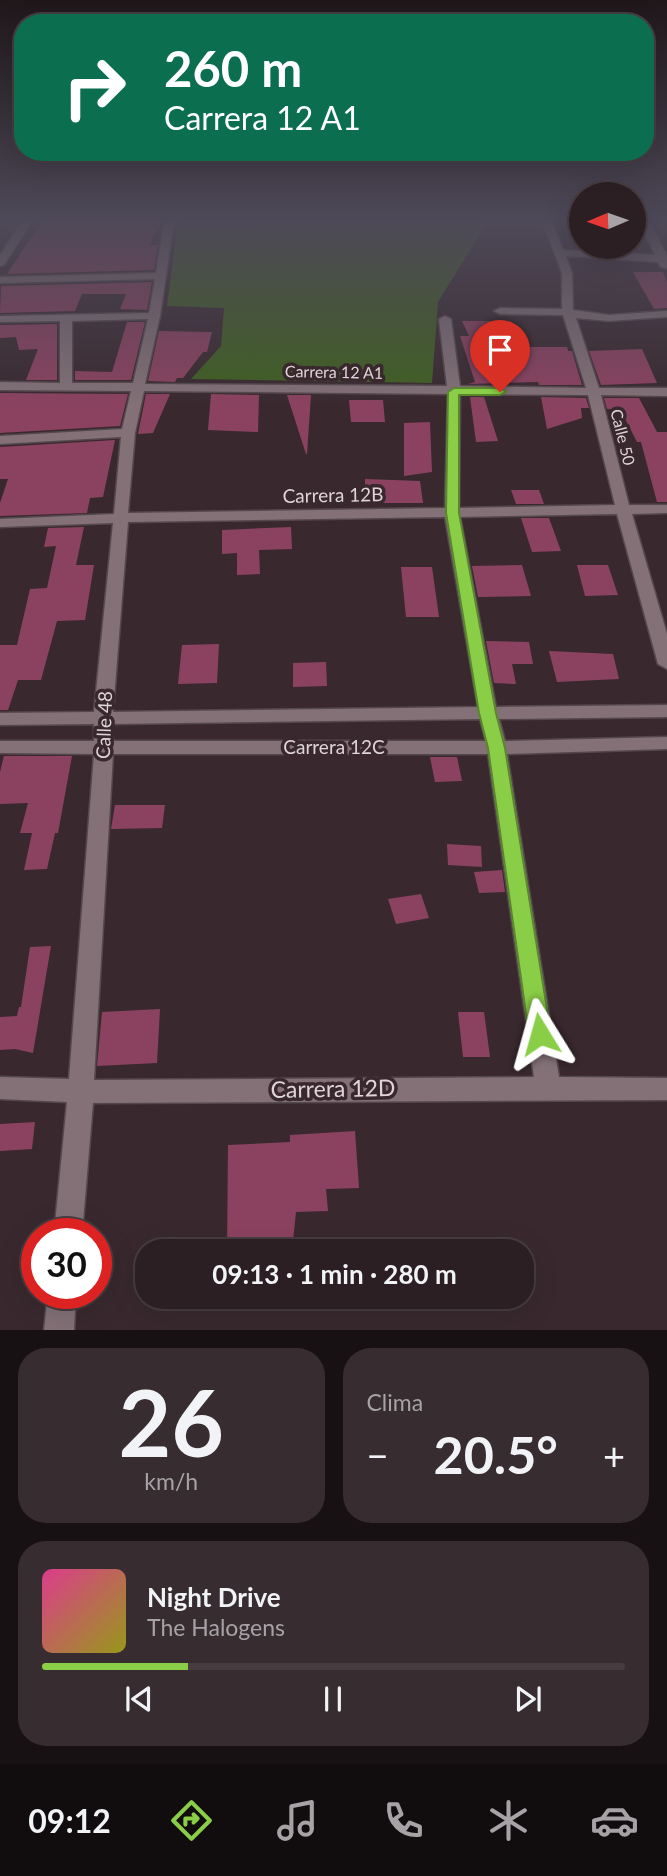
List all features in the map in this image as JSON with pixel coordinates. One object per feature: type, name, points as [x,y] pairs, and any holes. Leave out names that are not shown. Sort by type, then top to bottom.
[{"type":"street","name":"Calle 48","points":[[69,1218],[81,1092],[104,746],[103,718],[128,433],[154,316],[158,283]]},
{"type":"street","name":"Calle 50","points":[[567,283],[568,312],[594,392],[623,510],[667,664]]},
{"type":"street","points":[[500,311],[568,312],[584,317],[609,318],[667,314]]},
{"type":"street","points":[[0,319],[154,316]]},
{"type":"street","points":[[66,318],[66,386]]},
{"type":"street","points":[[445,319],[454,392],[452,513],[496,748],[548,1086]]},
{"type":"street","name":"Carrera 12 A1","points":[[0,386],[667,392]]},
{"type":"street","points":[[0,440],[128,433]]},
{"type":"street","name":"Carrera 12B","points":[[0,523],[120,518],[667,509]]},
{"type":"street","name":"Carrera 12C","points":[[0,719],[667,711]]},
{"type":"street","name":"Carrera 12C","points":[[0,747],[496,748],[667,743]]},
{"type":"street","name":"Carrera 12D","points":[[0,1088],[81,1092],[548,1086],[667,1089]]},
{"type":"street","points":[[59,1330],[61,1309]]},
{"type":"green space","points":[[170,283],[450,283],[438,302],[432,383],[191,379],[221,346],[224,308],[167,306]]},
{"type":"building","points":[[152,283],[147,310],[120,309],[126,294],[82,294],[75,311],[0,313],[1,286]]},
{"type":"building","points":[[639,283],[667,283],[667,308],[654,309]]},
{"type":"building","points":[[462,321],[500,321],[507,347],[567,347],[568,351],[572,351],[582,385],[539,385],[538,382],[468,384],[475,382],[460,336],[469,336]]},
{"type":"building","points":[[127,322],[145,322],[131,380],[75,380],[75,371],[112,372]]},
{"type":"building","points":[[57,324],[57,380],[26,380],[38,349],[19,350],[16,337],[0,338],[0,325]]},
{"type":"building","points":[[159,331],[212,332],[207,352],[203,352],[183,378],[177,378],[175,382],[148,381]]},
{"type":"building","points":[[642,349],[657,383],[601,385],[589,351]]},
{"type":"building","points":[[0,393],[128,394],[120,426],[0,433]]},
{"type":"building","points":[[146,394],[170,394],[153,433],[138,434]]},
{"type":"building","points":[[211,394],[259,395],[258,432],[208,430]]},
{"type":"building","points":[[287,395],[311,395],[307,454],[306,454]]},
{"type":"building","points":[[470,397],[484,397],[498,441],[476,442]]},
{"type":"building","points":[[541,397],[586,398],[589,408],[581,408],[582,418],[547,429]]},
{"type":"building","points":[[604,398],[639,398],[657,432],[667,432],[667,502],[657,502],[641,442],[637,442],[620,409],[607,409]]},
{"type":"building","points":[[349,400],[383,400],[385,422],[351,422]]},
{"type":"building","points":[[430,422],[432,472],[404,476],[404,423]]},
{"type":"building","points":[[115,440],[103,497],[90,498],[87,513],[0,516],[0,503],[8,479],[0,479],[0,447]]},
{"type":"building","points":[[365,479],[420,481],[423,503],[365,503]]},
{"type":"building","points":[[511,490],[539,490],[544,504],[516,504]]},
{"type":"building","points":[[521,518],[549,518],[561,551],[532,552]]},
{"type":"building","points":[[84,527],[76,565],[94,565],[85,620],[57,621],[41,680],[18,680],[8,710],[0,710],[0,645],[17,645],[30,589],[47,588],[56,546],[44,547],[48,528]]},
{"type":"building","points":[[291,527],[292,549],[259,550],[260,574],[237,575],[237,553],[222,554],[222,530]]},
{"type":"building","points":[[522,565],[531,596],[478,597],[472,566]]},
{"type":"building","points":[[577,565],[608,565],[618,595],[585,596]]},
{"type":"building","points":[[401,567],[432,567],[439,617],[406,617]]},
{"type":"building","points":[[486,641],[529,642],[533,664],[512,664],[516,684],[494,683]]},
{"type":"building","points":[[219,644],[217,683],[178,684],[182,645]]},
{"type":"building","points":[[549,651],[613,654],[619,679],[557,682]]},
{"type":"building","points":[[326,662],[327,686],[293,687],[293,663]]},
{"type":"building","points":[[4,756],[72,756],[58,833],[55,833],[47,869],[24,870],[32,833],[20,833],[28,803],[0,804],[0,772]]},
{"type":"building","points":[[430,757],[457,757],[462,781],[435,782]]},
{"type":"building","points":[[115,805],[165,805],[162,828],[111,829]]},
{"type":"building","points":[[447,844],[481,846],[482,867],[448,865]]},
{"type":"building","points":[[502,870],[505,892],[479,893],[474,872]]},
{"type":"building","points":[[421,894],[429,918],[396,924],[388,899]]},
{"type":"building","points":[[51,946],[33,1053],[15,1049],[0,1050],[0,1017],[17,1016],[21,1007],[30,947]]},
{"type":"building","points":[[160,1009],[157,1063],[97,1066],[102,1012]]},
{"type":"building","points":[[458,1012],[484,1012],[490,1057],[463,1057]]},
{"type":"building","points":[[35,1122],[32,1149],[0,1151],[0,1124]]},
{"type":"building","points":[[355,1131],[359,1188],[326,1189],[328,1211],[296,1212],[293,1239],[227,1239],[228,1145],[290,1142],[290,1135]]},
{"type":"route","points":[[500,392],[454,392],[452,513],[496,748],[540,1034]]}]
